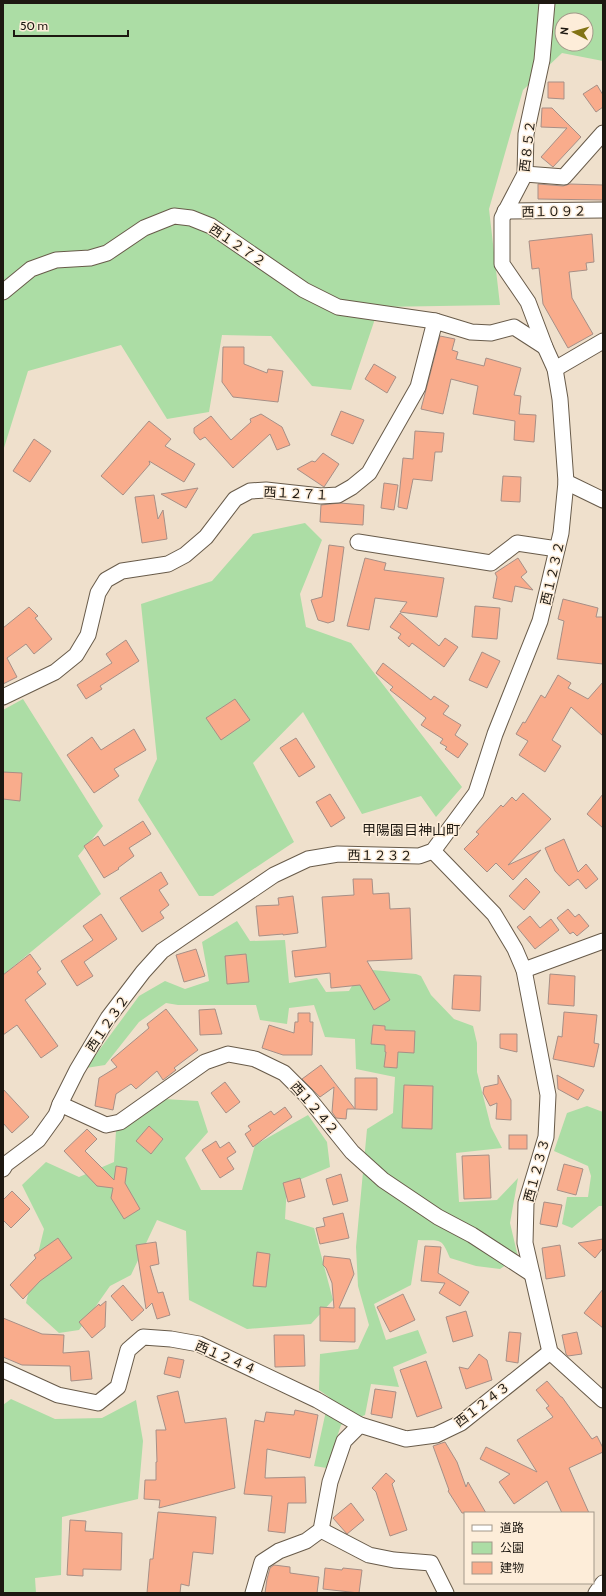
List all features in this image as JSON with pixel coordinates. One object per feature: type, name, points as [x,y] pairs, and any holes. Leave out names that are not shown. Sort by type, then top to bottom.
[{"type":"street","name":"西８５２","points":[[547,3],[542,60],[526,134],[525,174],[502,218],[502,264],[528,302],[555,369]]},
{"type":"street","points":[[525,174],[564,177],[603,133]]},
{"type":"street","name":"西１０９２","points":[[505,211],[603,210]]},
{"type":"street","name":"西１２７２","points":[[3,292],[31,269],[56,260],[90,258],[107,253],[144,228],[174,216],[191,218],[211,226],[304,290],[338,307],[435,321]]},
{"type":"street","points":[[435,321],[471,332],[484,333],[491,333],[514,327],[545,347]]},
{"type":"street","name":"西１２７１","points":[[3,697],[55,672],[76,655],[88,635],[98,593],[106,580],[122,571],[168,564],[185,554],[206,537],[235,499],[250,492],[266,490],[321,496],[338,495],[352,487],[369,473],[418,387],[435,321]]},
{"type":"street","points":[[555,369],[603,341]]},
{"type":"street","name":"西１２３２","points":[[3,1169],[6,1164],[38,1140],[56,1115],[77,1070],[108,1018],[143,972],[162,951],[267,880],[308,859],[338,854],[419,856],[433,851],[476,792],[495,734],[540,621],[561,533],[566,482],[560,399],[555,369]]},
{"type":"street","points":[[566,482],[603,500]]},
{"type":"street","points":[[358,542],[491,563],[517,543],[557,549]]},
{"type":"street","name":"西１２３３","points":[[433,851],[494,914],[515,949],[524,970],[548,1095],[546,1137],[526,1203],[525,1243],[550,1352]]},
{"type":"street","points":[[524,970],[603,941]]},
{"type":"street","name":"西１２４２","points":[[60,1104],[106,1125],[120,1122],[205,1062],[228,1054],[255,1059],[284,1073],[306,1095],[352,1152],[383,1180],[438,1217],[472,1235],[532,1274]]},
{"type":"street","name":"西１２４４","points":[[3,1370],[58,1395],[98,1402],[118,1387],[128,1350],[143,1337],[171,1339],[199,1344],[240,1362],[317,1400],[360,1425]]},
{"type":"street","points":[[550,1352],[603,1400]]},
{"type":"street","name":"西１２４３","points":[[360,1425],[406,1439],[436,1435],[461,1424],[550,1352]]},
{"type":"street","points":[[253,1593],[262,1562],[279,1551],[306,1541],[321,1530],[330,1482],[344,1441],[360,1425]]},
{"type":"street","points":[[321,1530],[369,1555],[394,1560],[431,1563],[446,1593]]},
{"type":"street","points":[[596,1593],[603,1583]]},
{"type":"green space","points":[[3,3],[603,3],[603,61],[562,53],[523,90],[489,209],[500,305],[379,307],[351,390],[312,386],[271,336],[222,335],[209,412],[167,419],[121,345],[28,371],[3,451]]},
{"type":"green space","points":[[305,523],[322,540],[300,594],[306,627],[351,643],[462,787],[436,817],[421,796],[362,814],[303,712],[253,763],[294,842],[213,896],[199,896],[138,800],[157,759],[141,604],[212,581],[253,534]]},
{"type":"green space","points":[[23,699],[103,826],[78,856],[101,894],[3,975],[3,710]]},
{"type":"green space","points":[[237,921],[250,941],[285,940],[289,983],[317,978],[326,992],[349,991],[362,969],[416,974],[421,976],[431,995],[454,1019],[473,1026],[477,1043],[477,1072],[491,1127],[502,1148],[456,1153],[459,1202],[497,1200],[518,1178],[510,1223],[518,1257],[500,1269],[476,1266],[450,1258],[444,1246],[439,1241],[418,1240],[411,1285],[374,1304],[386,1340],[418,1330],[427,1353],[393,1367],[399,1387],[371,1384],[365,1415],[341,1425],[327,1468],[314,1466],[329,1397],[319,1390],[320,1354],[358,1349],[369,1325],[358,1286],[356,1247],[367,1129],[393,1113],[395,1077],[356,1069],[355,1039],[325,1037],[314,1005],[289,1008],[287,1024],[260,1020],[256,1005],[178,1005],[166,1003],[139,1022],[105,1065],[86,1068],[139,996],[165,981],[185,989],[209,981],[202,942]]},
{"type":"green space","points":[[164,1099],[198,1101],[208,1132],[185,1158],[201,1190],[242,1190],[255,1145],[308,1115],[327,1142],[330,1167],[287,1185],[285,1219],[314,1228],[333,1300],[311,1324],[247,1329],[189,1300],[186,1231],[157,1220],[131,1275],[110,1286],[79,1330],[59,1333],[26,1303],[44,1229],[22,1185],[46,1162],[79,1177],[114,1162],[116,1131]]},
{"type":"green space","points":[[587,1106],[603,1112],[603,1206],[599,1206],[572,1228],[562,1224],[567,1197],[588,1197],[591,1176],[588,1166],[554,1151],[567,1113]]},
{"type":"green space","points":[[11,1399],[55,1419],[102,1418],[136,1400],[143,1441],[138,1499],[62,1517],[61,1575],[35,1578],[36,1593],[3,1593],[3,1405]]},
{"type":"building","points":[[548,82],[564,82],[564,99],[548,98]]},
{"type":"building","points":[[597,85],[603,95],[603,107],[596,112],[583,94]]},
{"type":"building","points":[[542,108],[552,108],[581,137],[553,167],[541,157],[567,128],[541,127]]},
{"type":"building","points":[[538,184],[563,186],[570,184],[603,185],[603,200],[538,199]]},
{"type":"building","points":[[592,234],[594,262],[586,263],[587,270],[569,272],[572,298],[593,334],[568,348],[543,304],[539,268],[532,269],[529,241]]},
{"type":"building","points":[[440,336],[455,339],[452,350],[458,352],[456,359],[484,366],[486,358],[521,368],[514,395],[521,396],[519,414],[536,415],[534,442],[514,440],[515,421],[473,414],[478,386],[451,379],[443,414],[421,409]]},
{"type":"building","points":[[223,347],[244,347],[244,364],[267,373],[268,369],[283,371],[278,402],[233,397],[222,382]]},
{"type":"building","points":[[374,364],[396,377],[387,393],[365,379]]},
{"type":"building","points":[[341,411],[364,420],[353,444],[331,435]]},
{"type":"building","points":[[261,414],[282,427],[290,445],[277,450],[270,434],[233,468],[205,437],[200,440],[194,433],[194,428],[211,416],[231,440],[251,422],[250,419]]},
{"type":"building","points":[[149,421],[171,439],[165,446],[195,464],[184,482],[149,461],[150,464],[123,495],[101,476]]},
{"type":"building","points":[[415,431],[444,433],[442,452],[435,452],[432,481],[413,479],[407,509],[398,507],[403,458],[413,459]]},
{"type":"building","points":[[34,439],[51,451],[30,482],[13,471]]},
{"type":"building","points":[[323,453],[339,464],[324,487],[297,469],[312,461],[315,462]]},
{"type":"building","points":[[503,476],[521,477],[520,502],[501,501]]},
{"type":"building","points":[[384,483],[398,485],[394,510],[381,508]]},
{"type":"building","points":[[198,488],[186,508],[161,494]]},
{"type":"building","points":[[154,495],[158,519],[163,510],[167,539],[142,543],[135,497]]},
{"type":"building","points":[[340,503],[364,505],[363,525],[320,522],[321,505]]},
{"type":"building","points":[[329,545],[344,547],[334,621],[328,623],[318,620],[311,600],[322,597]]},
{"type":"building","points":[[365,558],[386,563],[384,570],[444,578],[437,617],[400,612],[407,602],[375,598],[369,630],[347,626]]},
{"type":"building","points":[[518,558],[527,572],[521,577],[533,590],[515,586],[512,602],[493,598],[497,577],[495,573]]},
{"type":"building","points":[[563,599],[598,608],[596,617],[603,617],[603,664],[557,659],[564,621],[558,619]]},
{"type":"building","points":[[475,606],[500,608],[497,639],[472,637]]},
{"type":"building","points":[[29,607],[38,616],[35,618],[52,639],[34,654],[26,644],[7,658],[17,677],[3,684],[3,628]]},
{"type":"building","points":[[400,613],[439,646],[445,638],[458,647],[444,667],[412,643],[409,647],[398,638],[401,634],[390,627]]},
{"type":"building","points":[[126,640],[139,661],[100,686],[102,689],[86,699],[77,685],[112,663],[106,654]]},
{"type":"building","points":[[482,652],[500,661],[487,688],[469,680]]},
{"type":"building","points":[[383,663],[431,700],[434,696],[449,706],[443,714],[461,725],[455,735],[468,744],[458,758],[445,749],[447,747],[440,743],[443,739],[421,725],[426,718],[390,690],[393,687],[376,673]]},
{"type":"building","points":[[558,675],[571,683],[568,688],[588,699],[603,682],[603,736],[571,707],[552,740],[561,746],[545,772],[519,755],[528,741],[516,734],[523,722],[525,723],[541,695],[545,698]]},
{"type":"building","points":[[235,699],[250,720],[221,740],[206,718]]},
{"type":"building","points":[[134,729],[146,750],[114,769],[119,776],[94,793],[67,755],[92,737],[101,750]]},
{"type":"building","points":[[296,738],[315,767],[299,777],[280,748]]},
{"type":"building","points":[[3,772],[22,773],[20,801],[3,799]]},
{"type":"building","points":[[523,793],[551,819],[508,865],[541,850],[513,880],[496,863],[487,872],[464,849],[479,834],[476,832],[501,805],[503,807],[512,797],[516,801]]},
{"type":"building","points":[[330,794],[345,818],[331,827],[316,802]]},
{"type":"building","points":[[603,794],[603,828],[587,814]]},
{"type":"building","points":[[143,821],[151,834],[129,848],[134,856],[118,868],[119,869],[104,878],[84,846],[98,836],[104,846]]},
{"type":"building","points":[[564,839],[578,872],[586,864],[598,879],[586,889],[578,879],[569,886],[555,871],[545,848]]},
{"type":"building","points":[[161,872],[168,884],[159,890],[169,905],[160,912],[164,918],[142,932],[120,898]]},
{"type":"building","points":[[526,878],[540,892],[524,910],[509,896]]},
{"type":"building","points":[[353,879],[372,879],[373,894],[389,893],[390,909],[410,908],[412,959],[367,961],[390,1000],[374,1010],[360,985],[331,988],[330,973],[295,977],[292,951],[326,947],[322,897],[354,895]]},
{"type":"building","points":[[293,896],[298,933],[259,936],[256,906],[279,905],[278,898]]},
{"type":"building","points":[[568,909],[575,917],[579,914],[589,926],[577,936],[573,932],[570,934],[557,918]]},
{"type":"building","points":[[101,914],[117,939],[84,962],[93,976],[77,986],[61,961],[93,940],[83,926]]},
{"type":"building","points":[[530,916],[540,928],[551,919],[559,930],[535,949],[517,927]]},
{"type":"building","points":[[196,949],[205,976],[184,982],[176,955]]},
{"type":"building","points":[[30,954],[41,969],[37,972],[46,984],[25,1000],[58,1046],[41,1058],[17,1025],[3,1035],[3,975]]},
{"type":"building","points":[[246,954],[249,982],[227,984],[225,956]]},
{"type":"building","points":[[550,974],[575,976],[574,1006],[548,1004]]},
{"type":"building","points":[[454,975],[481,976],[480,1011],[452,1009]]},
{"type":"building","points":[[166,1009],[198,1050],[174,1068],[176,1070],[163,1080],[157,1071],[136,1089],[131,1084],[116,1094],[113,1110],[95,1106],[99,1078],[117,1067],[111,1060],[149,1028],[147,1024]]},
{"type":"building","points":[[215,1009],[222,1034],[200,1035],[199,1010]]},
{"type":"building","points":[[564,1012],[597,1015],[594,1043],[599,1044],[594,1067],[553,1059],[558,1036],[562,1037]]},
{"type":"building","points":[[298,1013],[310,1013],[310,1022],[313,1022],[312,1055],[283,1055],[262,1048],[269,1025],[294,1033],[295,1022],[298,1022]]},
{"type":"building","points":[[373,1025],[385,1026],[385,1030],[415,1031],[414,1053],[398,1052],[397,1068],[384,1067],[386,1052],[385,1045],[371,1044]]},
{"type":"building","points":[[500,1034],[517,1034],[517,1052],[500,1048]]},
{"type":"building","points":[[321,1065],[355,1109],[347,1109],[346,1119],[336,1118],[332,1112],[334,1087],[320,1097],[302,1079]]},
{"type":"building","points":[[498,1075],[511,1100],[511,1120],[496,1119],[497,1103],[490,1106],[483,1093],[484,1087],[498,1084]]},
{"type":"building","points":[[557,1075],[584,1090],[578,1100],[558,1089]]},
{"type":"building","points":[[355,1078],[377,1078],[377,1110],[355,1109]]},
{"type":"building","points":[[225,1082],[240,1102],[226,1113],[211,1093]]},
{"type":"building","points":[[404,1085],[433,1086],[432,1129],[402,1128]]},
{"type":"building","points":[[3,1089],[29,1117],[12,1133],[3,1123]]},
{"type":"building","points":[[285,1107],[292,1117],[253,1147],[245,1134],[251,1130],[248,1126],[271,1111],[274,1115]]},
{"type":"building","points":[[149,1126],[163,1139],[151,1154],[136,1141]]},
{"type":"building","points":[[87,1129],[97,1139],[85,1151],[114,1180],[116,1166],[127,1168],[125,1183],[140,1209],[124,1219],[111,1198],[113,1188],[97,1186],[64,1151]]},
{"type":"building","points":[[509,1135],[527,1135],[527,1149],[509,1149]]},
{"type":"building","points":[[216,1141],[220,1148],[229,1142],[236,1152],[227,1158],[234,1169],[220,1178],[202,1150]]},
{"type":"building","points":[[489,1155],[491,1198],[464,1199],[462,1156]]},
{"type":"building","points":[[564,1164],[583,1169],[576,1195],[557,1190]]},
{"type":"building","points":[[341,1174],[348,1201],[333,1205],[326,1179]]},
{"type":"building","points":[[300,1178],[305,1197],[288,1202],[283,1183]]},
{"type":"building","points":[[12,1191],[30,1209],[11,1228],[3,1220],[3,1200]]},
{"type":"building","points":[[544,1202],[562,1205],[557,1227],[540,1224]]},
{"type":"building","points":[[343,1213],[349,1238],[320,1244],[316,1228],[325,1226],[323,1218]]},
{"type":"building","points":[[58,1238],[72,1258],[40,1281],[23,1299],[10,1285],[36,1258],[34,1255]]},
{"type":"building","points":[[603,1239],[603,1248],[595,1258],[578,1243]]},
{"type":"building","points":[[156,1242],[159,1264],[150,1266],[158,1293],[163,1292],[170,1315],[157,1319],[152,1303],[146,1309],[136,1245]]},
{"type":"building","points":[[560,1245],[565,1276],[546,1279],[542,1248]]},
{"type":"building","points":[[425,1246],[441,1247],[438,1273],[469,1292],[460,1306],[439,1293],[445,1283],[421,1281]]},
{"type":"building","points":[[257,1252],[270,1254],[266,1287],[253,1286]]},
{"type":"building","points":[[324,1256],[350,1259],[354,1274],[339,1308],[355,1308],[355,1342],[320,1341],[320,1307],[334,1308],[332,1283],[326,1268],[323,1265]]},
{"type":"building","points":[[123,1285],[144,1310],[132,1321],[111,1296]]},
{"type":"building","points":[[603,1289],[603,1328],[584,1313]]},
{"type":"building","points":[[403,1294],[415,1320],[390,1332],[377,1307]]},
{"type":"building","points":[[106,1301],[105,1327],[92,1338],[79,1322],[99,1304],[100,1306]]},
{"type":"building","points":[[466,1311],[473,1336],[453,1342],[446,1317]]},
{"type":"building","points":[[3,1318],[42,1334],[64,1335],[63,1353],[89,1351],[92,1379],[71,1381],[70,1366],[22,1365],[3,1357]]},
{"type":"building","points":[[509,1332],[521,1333],[518,1363],[506,1361]]},
{"type":"building","points":[[577,1332],[582,1354],[568,1356],[566,1354],[562,1335]]},
{"type":"building","points":[[274,1335],[304,1335],[305,1366],[275,1367]]},
{"type":"building","points":[[479,1354],[487,1360],[492,1380],[466,1389],[459,1367],[468,1369]]},
{"type":"building","points":[[168,1357],[184,1360],[180,1378],[164,1374]]},
{"type":"building","points":[[426,1361],[442,1408],[417,1417],[400,1370]]},
{"type":"building","points":[[547,1381],[562,1397],[592,1439],[597,1436],[603,1448],[603,1452],[569,1468],[589,1512],[562,1512],[547,1481],[514,1504],[499,1482],[510,1474],[480,1459],[486,1447],[537,1472],[517,1440],[553,1417],[546,1408],[549,1406],[536,1390]]},
{"type":"building","points":[[375,1389],[396,1392],[392,1418],[371,1414]]},
{"type":"building","points":[[178,1391],[185,1423],[226,1418],[235,1488],[159,1508],[160,1500],[144,1499],[145,1480],[156,1480],[156,1430],[166,1430],[157,1396]]},
{"type":"building","points":[[295,1410],[318,1415],[310,1458],[267,1449],[265,1478],[305,1477],[306,1503],[288,1503],[285,1533],[268,1531],[272,1496],[244,1494],[255,1420],[264,1422],[266,1412],[294,1415]]},
{"type":"building","points":[[445,1442],[457,1462],[466,1487],[468,1482],[485,1512],[462,1513],[448,1491],[449,1490],[433,1446]]},
{"type":"building","points":[[386,1473],[395,1481],[392,1484],[407,1530],[390,1536],[376,1492],[372,1488]]},
{"type":"building","points":[[351,1503],[364,1520],[347,1534],[333,1518]]},
{"type":"building","points":[[158,1512],[216,1517],[213,1554],[193,1552],[189,1586],[181,1584],[180,1593],[147,1593],[150,1559],[153,1559]]},
{"type":"building","points":[[70,1520],[86,1521],[85,1531],[122,1533],[121,1570],[83,1569],[83,1576],[67,1575]]},
{"type":"building","points":[[274,1565],[290,1567],[290,1573],[319,1577],[317,1593],[265,1593],[270,1568]]},
{"type":"building","points":[[325,1568],[362,1570],[359,1593],[323,1589]]},
{"type":"district","name":"甲陽園目神山町","points":[[411,830]]}]
